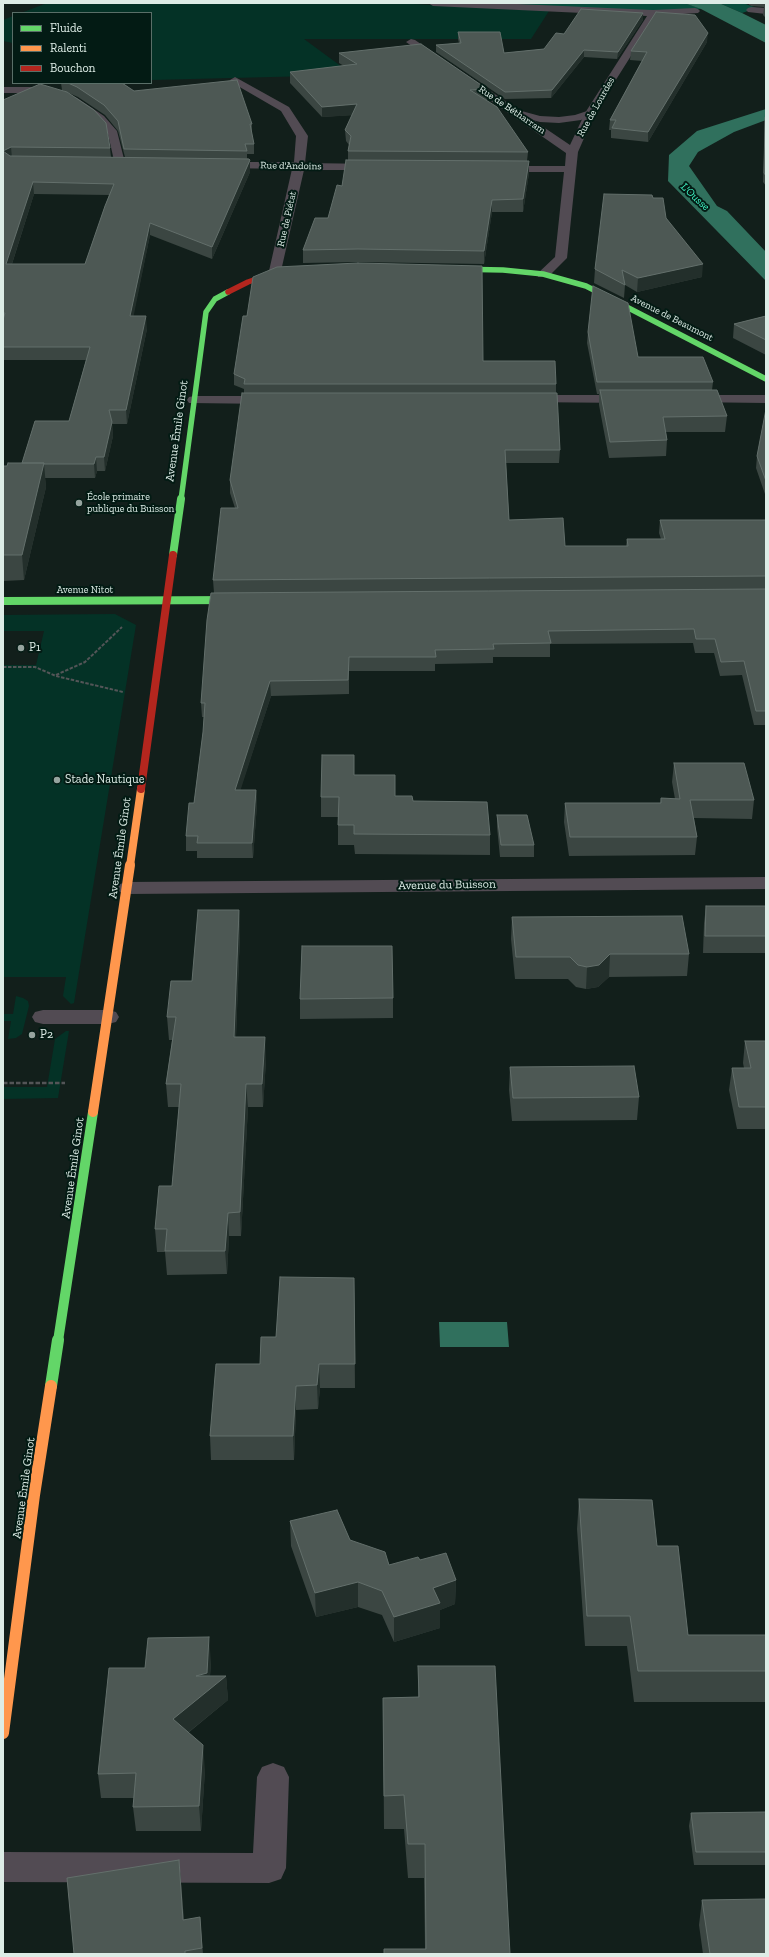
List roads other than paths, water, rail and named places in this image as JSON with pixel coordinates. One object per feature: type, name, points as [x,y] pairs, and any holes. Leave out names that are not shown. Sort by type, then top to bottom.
[{"type":"street","points":[[433,3],[653,13],[695,11]]},
{"type":"street","points":[[751,10],[766,11]]},
{"type":"street","name":"Rue de Lourdes","points":[[544,274],[561,258],[572,152],[590,112],[653,13]]},
{"type":"street","name":"Rue de Bétharram","points":[[411,42],[518,113],[572,152]]},
{"type":"street","name":"Rue de Piétat","points":[[235,80],[285,109],[302,136],[299,166],[275,271]]},
{"type":"street","points":[[3,90],[38,90],[57,93],[72,100],[100,118],[113,134],[118,163]]},
{"type":"street","points":[[518,113],[540,119],[559,120],[577,118],[590,112]]},
{"type":"street","points":[[104,163],[134,163]]},
{"type":"street","name":"Rue d'Andoins","points":[[210,164],[386,167]]},
{"type":"street","points":[[487,168],[571,169]]},
{"type":"street","points":[[442,269],[503,270],[544,274]]},
{"type":"street","name":"Avenue Émile Ginot","points":[[3,1733],[34,1495],[127,888],[206,312],[215,299],[248,282],[275,271],[289,270]]},
{"type":"street","name":"Avenue de Beaumont","points":[[544,274],[586,286],[766,379]]},
{"type":"street","points":[[512,399],[647,399]]},
{"type":"street","points":[[679,399],[766,399]]},
{"type":"street","points":[[194,400],[281,400]]},
{"type":"street","name":"Avenue Nitot","points":[[3,602],[251,600]]},
{"type":"street","name":"Avenue du Buisson","points":[[127,888],[766,883]]},
{"type":"street","points":[[43,1017],[108,1017]]},
{"type":"street","points":[[3,1867],[269,1868],[273,1778]]},
{"type":"water","points":[[684,3],[719,3],[742,13],[766,25],[766,43],[701,9]]},
{"type":"water","name":"L'Ousse","points":[[766,109],[766,120],[734,132],[698,152],[689,166],[717,206],[727,211],[766,252],[766,281],[668,181],[669,155],[697,131]]},
{"type":"water","points":[[439,1322],[507,1322],[509,1347],[440,1347]]},
{"type":"place","name":"École primaire publique du Buisson","points":[[79,503]]},
{"type":"place","name":"P1","points":[[21,648]]},
{"type":"place","name":"Stade Nautique","points":[[57,780]]},
{"type":"place","name":"P2","points":[[32,1035]]}]
